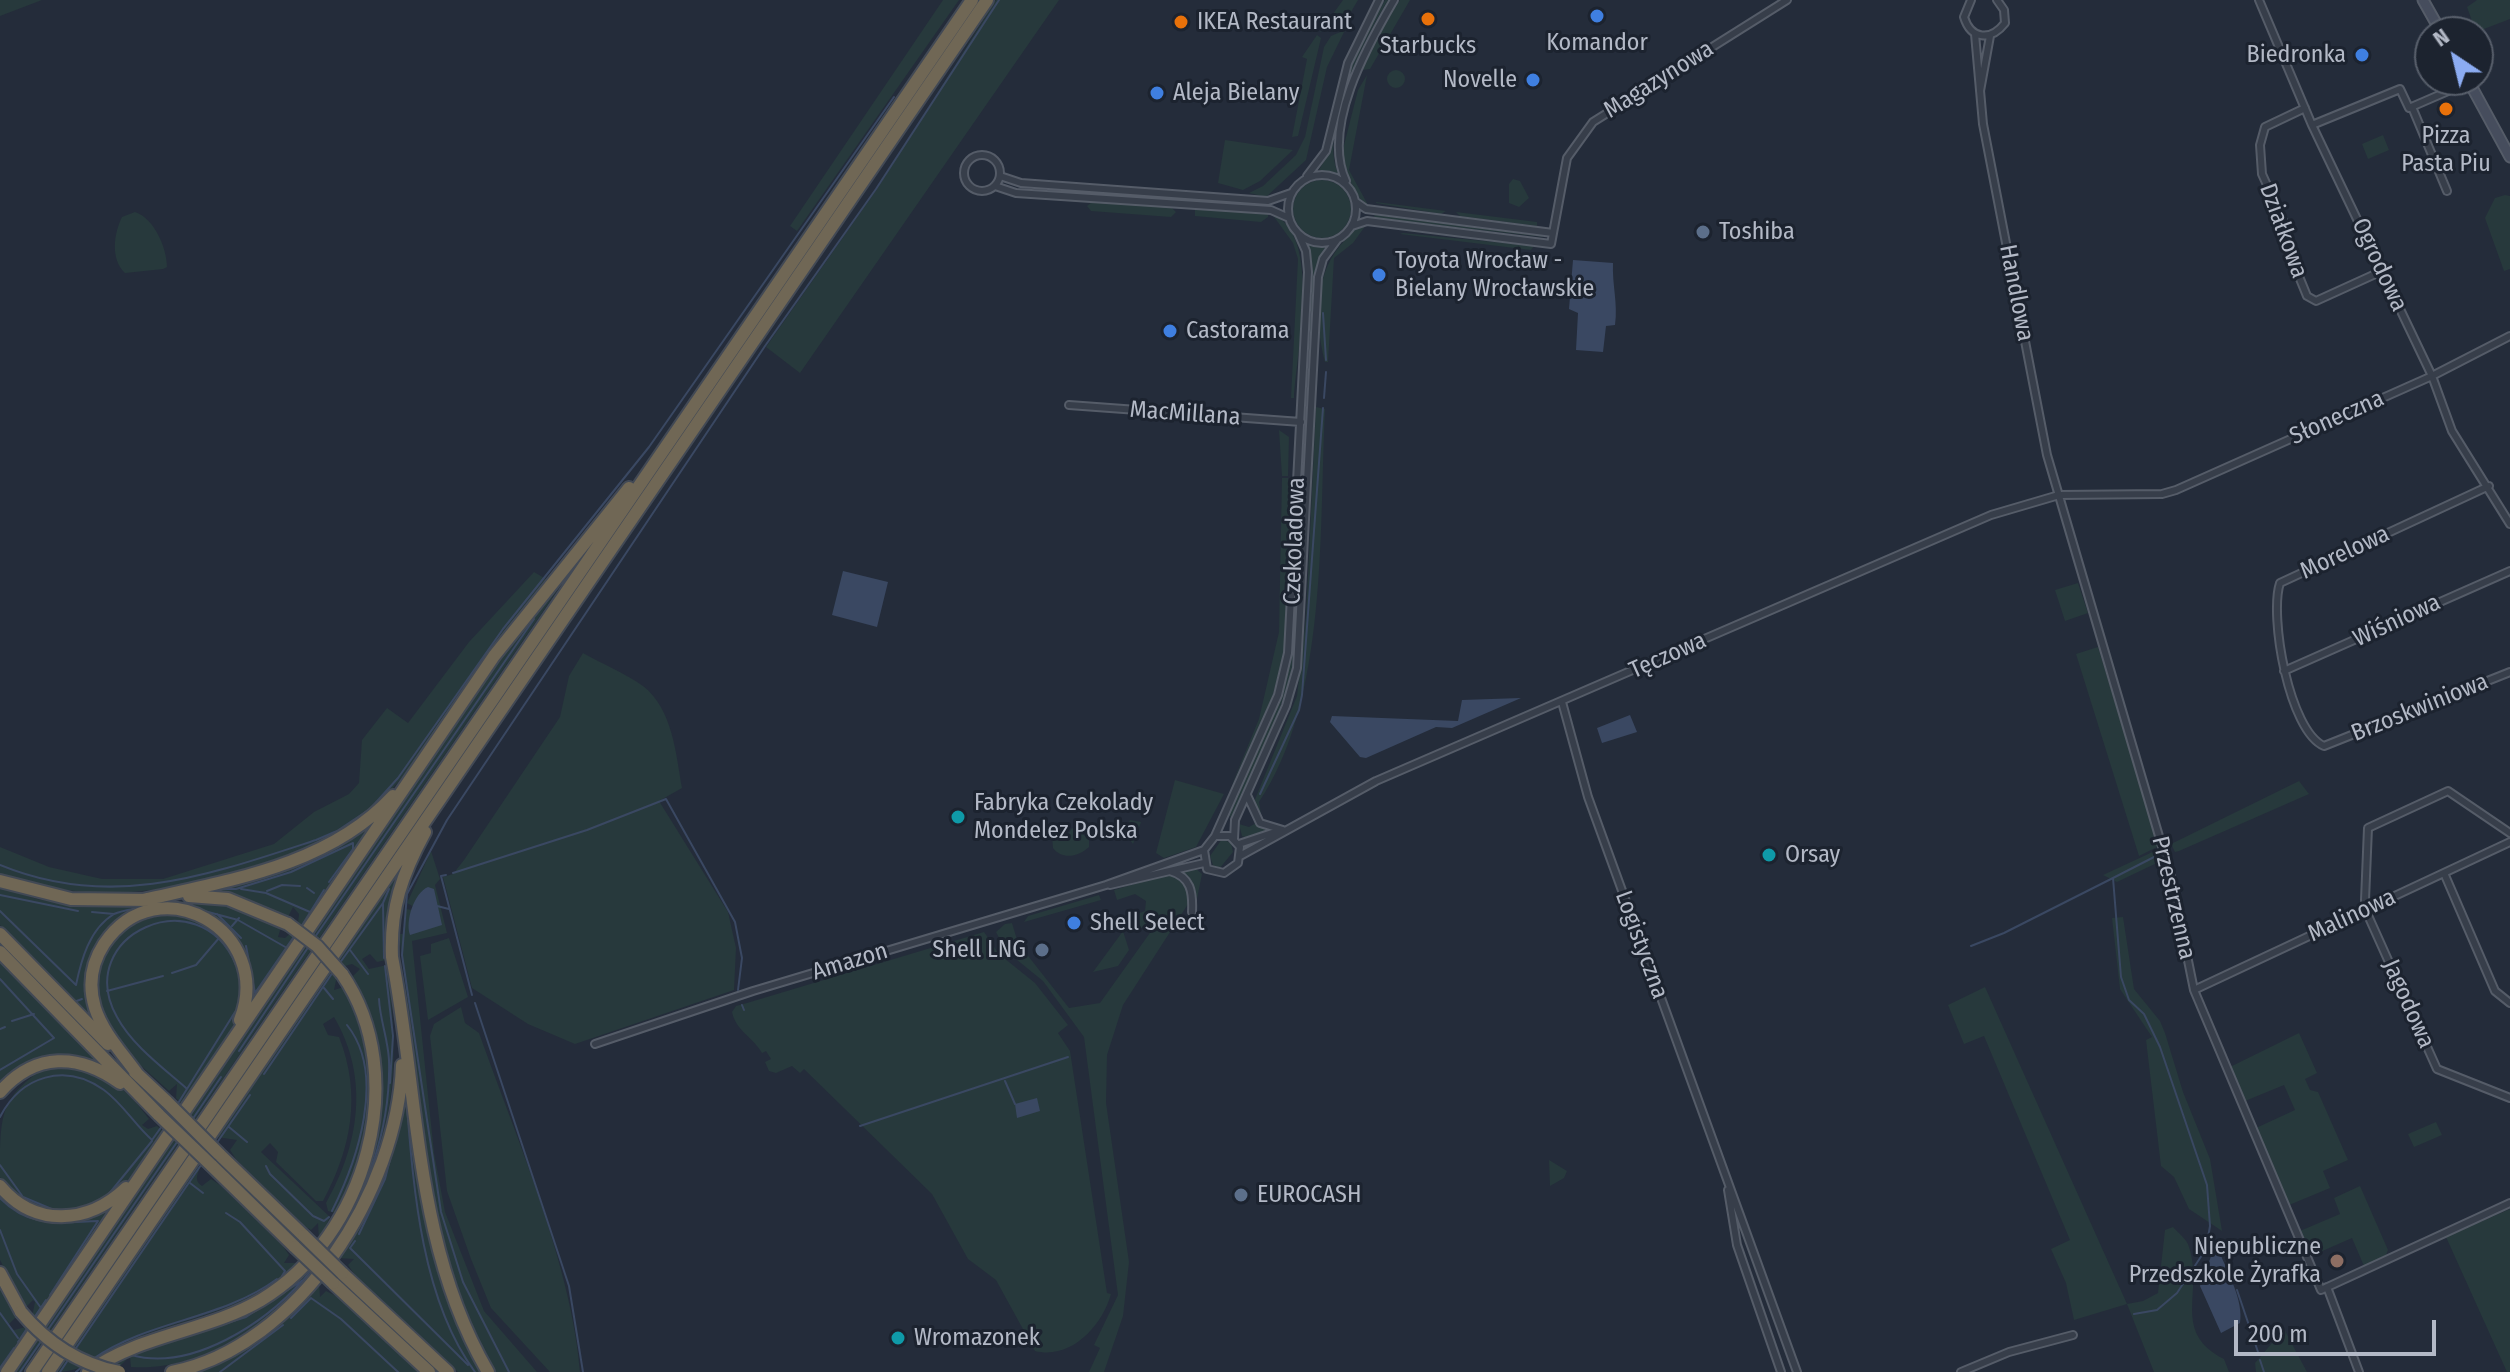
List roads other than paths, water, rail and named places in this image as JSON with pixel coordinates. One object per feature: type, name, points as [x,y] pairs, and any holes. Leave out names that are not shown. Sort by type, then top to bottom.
[{"type":"highway","points":[[32,1372],[972,0]]},
{"type":"highway","points":[[48,1372],[987,0]]},
{"type":"highway","points":[[7,1372],[146,1164],[514,630],[634,481],[656,460]]},
{"type":"highway","points":[[143,900],[211,885],[331,845],[376,814],[426,756]]},
{"type":"highway","points":[[448,787],[406,867],[393,908],[392,957],[437,1248],[463,1323],[488,1372]]},
{"type":"highway","points":[[0,881],[71,899],[220,897],[263,911],[288,924],[317,946],[342,974],[368,1024],[376,1059],[373,1122],[362,1165],[328,1235],[295,1274],[261,1300],[220,1319],[132,1346],[88,1372]]},
{"type":"highway","points":[[138,1075],[100,1022],[92,998],[91,975],[97,956],[109,937],[129,920],[150,911],[172,908],[201,915],[227,934],[241,955],[246,978],[246,1001],[221,1055]]},
{"type":"highway","points":[[0,934],[167,1102],[295,1247],[338,1278],[448,1372]]},
{"type":"highway","points":[[0,952],[159,1115],[304,1236],[338,1278],[429,1372]]},
{"type":"highway","points":[[172,1372],[212,1360],[261,1330],[304,1291],[342,1243],[371,1190],[394,1124],[401,1085],[402,1034]]},
{"type":"highway","points":[[0,1092],[33,1066],[63,1059],[97,1067],[144,1099]]},
{"type":"highway","points":[[0,1186],[11,1198],[32,1211],[55,1217],[81,1216],[117,1198],[146,1164]]},
{"type":"highway","points":[[0,1273],[21,1312],[43,1335],[70,1355],[119,1372]]},
{"type":"main road","points":[[2476,96],[2510,157]]},
{"type":"street","points":[[1000,176],[1021,183],[1272,201],[1291,193],[1326,151],[1348,63],[1379,0]]},
{"type":"street","points":[[1394,0],[1368,45],[1349,96],[1338,154],[1356,201],[1366,209],[1553,233]]},
{"type":"street","name":"Magazynowa","points":[[1352,226],[1367,221],[1551,244],[1567,158],[1593,122],[1787,0]]},
{"type":"street","name":"Handlowa","points":[[1980,91],[1990,36],[2005,23],[1998,0]]},
{"type":"street","points":[[2259,2],[2268,0]]},
{"type":"street","name":"Handlowa","points":[[1968,1],[1964,17],[1975,34],[1983,124],[2047,455],[2059,495]]},
{"type":"street","name":"Ogrodowa","points":[[2259,2],[2312,125],[2432,376],[2452,431],[2510,524]]},
{"type":"street","points":[[1975,34],[1990,36]]},
{"type":"street","points":[[2312,125],[2400,89],[2409,108],[2436,96]]},
{"type":"street","points":[[2412,107],[2447,191]]},
{"type":"street","name":"Działkowa","points":[[2305,108],[2265,127],[2260,145],[2262,174],[2286,227],[2289,252],[2307,296],[2316,301],[2382,271]]},
{"type":"street","points":[[986,156],[998,165],[1000,176],[995,186],[982,192],[971,188],[964,179],[965,165],[972,158],[986,156]]},
{"type":"street","points":[[1302,181],[1327,175],[1350,188]]},
{"type":"street","points":[[995,186],[1016,193],[1271,210],[1289,218],[1298,233],[1316,243],[1337,240],[1352,226],[1356,201]]},
{"type":"street","points":[[1082,197],[1083,188]]},
{"type":"street","points":[[1289,218],[1291,193]]},
{"type":"street","points":[[1179,204],[1180,194]]},
{"type":"street","name":"Czekoladowa","points":[[1215,836],[1278,695],[1288,653],[1308,261],[1298,233]]},
{"type":"street","name":"Czekoladowa","points":[[1236,841],[1233,824],[1286,706],[1297,668],[1318,277],[1323,259],[1337,240]]},
{"type":"street","name":"Słoneczna","points":[[2162,494],[2432,376],[2510,336]]},
{"type":"street","name":"MacMillana","points":[[1069,405],[1301,422]]},
{"type":"street","name":"Morelowa","points":[[2330,745],[2320,745],[2312,738],[2284,671],[2280,583],[2489,486]]},
{"type":"street","name":"Tęczowa","points":[[1240,856],[1280,830],[1376,781],[1991,515],[2059,495],[2162,494]]},
{"type":"street","name":"Przestrzenna","points":[[2059,495],[2171,877],[2194,990],[2359,1372]]},
{"type":"street","name":"Wiśniowa","points":[[2284,671],[2510,571]]},
{"type":"street","name":"Brzoskwiniowa","points":[[2330,745],[2510,672]]},
{"type":"street","name":"Logistyczna","points":[[1562,702],[1580,774],[1797,1372]]},
{"type":"street","points":[[2366,911],[2368,828],[2448,791],[2510,833]]},
{"type":"street","points":[[1246,793],[1257,820],[1280,830]]},
{"type":"street","points":[[1236,841],[1240,856],[1235,867],[1224,873],[1207,869],[1204,850],[1215,836],[1236,841],[1280,830]]},
{"type":"street","name":"Malinowa","points":[[2194,990],[2510,842]]},
{"type":"street","name":"Amazon","points":[[1106,885],[1204,850]]},
{"type":"street","name":"Amazon","points":[[595,1044],[753,991],[1106,885],[1204,863]]},
{"type":"street","points":[[1167,870],[1187,880],[1191,888],[1192,912]]},
{"type":"street","points":[[2444,873],[2495,991],[2510,1003]]},
{"type":"street","name":"Jagodowa","points":[[2366,911],[2437,1069],[2510,1098]]},
{"type":"street","name":"Logistyczna","points":[[1728,1186],[1734,1235],[1781,1372]]},
{"type":"street","points":[[2324,1288],[2510,1203]]},
{"type":"street","points":[[1961,1372],[2009,1352],[2073,1335]]},
{"type":"water","points":[[1573,260],[1613,263],[1615,325],[1606,326],[1603,352],[1576,350],[1578,313],[1569,309]]},
{"type":"water","points":[[843,571],[888,582],[877,627],[832,615]]},
{"type":"water","points":[[1521,698],[1452,728],[1436,727],[1366,758],[1360,757],[1330,722],[1332,716],[1458,721],[1462,700]]},
{"type":"water","points":[[1630,715],[1637,732],[1602,743],[1597,728]]},
{"type":"water","points":[[428,887],[434,889],[442,925],[410,935],[412,908]]},
{"type":"water","points":[[1037,1098],[1040,1111],[1017,1118],[1015,1104]]},
{"type":"water","points":[[2213,1251],[2219,1251],[2241,1314],[2240,1323],[2221,1333],[2200,1286]]},
{"type":"waterway","points":[[509,1372],[463,1282],[441,1212],[402,955],[407,894],[447,820],[765,346],[876,189],[999,0]]},
{"type":"waterway","points":[[0,865],[41,879],[81,885],[121,887],[160,883],[237,865],[316,840],[337,831],[370,809],[398,778],[503,629],[649,447],[894,97]]},
{"type":"waterway","points":[[1323,313],[1326,360]]},
{"type":"waterway","points":[[1324,398],[1326,372]]},
{"type":"waterway","points":[[1260,794],[1299,710],[1302,695],[1323,408]]},
{"type":"waterway","points":[[315,937],[534,619]]},
{"type":"waterway","points":[[453,873],[587,830],[666,799],[735,922],[742,958],[738,990]]},
{"type":"waterway","points":[[218,889],[236,889],[291,872],[353,843],[353,849],[329,882]]},
{"type":"waterway","points":[[2134,1314],[2157,1310],[2177,1293],[2206,1249],[2210,1226],[2207,1185],[2160,1047],[2144,1014],[2129,1000],[2121,977],[2113,878],[2160,854]]},
{"type":"waterway","points":[[446,875],[441,876],[472,995]]},
{"type":"waterway","points":[[1971,946],[2004,933],[2113,878]]},
{"type":"waterway","points":[[267,891],[282,885],[300,886]]},
{"type":"waterway","points":[[307,888],[314,893]]},
{"type":"waterway","points":[[241,889],[266,893],[310,912]]},
{"type":"waterway","points":[[339,964],[383,903],[389,889]]},
{"type":"waterway","points":[[301,927],[324,890]]},
{"type":"waterway","points":[[0,895],[78,911]]},
{"type":"waterway","points":[[383,904],[384,958]]},
{"type":"waterway","points":[[182,905],[238,920],[287,948]]},
{"type":"waterway","points":[[437,906],[449,909]]},
{"type":"waterway","points":[[0,911],[76,985],[84,956],[98,928],[114,914],[144,907]]},
{"type":"waterway","points":[[92,912],[114,914]]},
{"type":"waterway","points":[[217,914],[241,938]]},
{"type":"waterway","points":[[232,926],[239,918]]},
{"type":"waterway","points":[[186,1088],[139,1046],[117,1017],[107,988],[111,962],[125,941],[146,927],[170,921],[196,924],[219,939],[236,965]]},
{"type":"waterway","points":[[246,946],[255,993],[295,935]]},
{"type":"waterway","points":[[172,973],[196,965],[219,938]]},
{"type":"waterway","points":[[239,1051],[309,946]]},
{"type":"waterway","points":[[350,950],[368,974]]},
{"type":"waterway","points":[[385,966],[393,1036],[390,1083]]},
{"type":"waterway","points":[[264,1074],[333,972]]},
{"type":"waterway","points":[[107,991],[163,976]]},
{"type":"waterway","points":[[0,979],[54,1038],[0,1070]]},
{"type":"waterway","points":[[324,988],[333,999]]},
{"type":"waterway","points":[[74,1002],[82,999]]},
{"type":"waterway","points":[[326,1251],[353,1209],[374,1161],[381,1136],[389,1085],[389,1060],[379,999]]},
{"type":"waterway","points":[[475,1003],[569,1286],[583,1372]]},
{"type":"waterway","points":[[742,1005],[744,1010]]},
{"type":"waterway","points":[[177,1105],[235,1012]]},
{"type":"waterway","points":[[12,1021],[34,1014]]},
{"type":"waterway","points":[[332,1211],[351,1168],[364,1118],[365,1068],[359,1045],[347,1025]]},
{"type":"waterway","points":[[0,1029],[5,1027]]},
{"type":"waterway","points":[[860,1126],[1068,1057]]},
{"type":"waterway","points":[[0,1117],[9,1103],[32,1083],[59,1075],[89,1081],[104,1090],[152,1140],[162,1126]]},
{"type":"waterway","points":[[192,1120],[221,1077]]},
{"type":"waterway","points":[[1005,1081],[1015,1104]]},
{"type":"waterway","points":[[406,1094],[416,1201],[431,1275],[442,1310],[475,1372]]},
{"type":"waterway","points":[[216,1144],[250,1095]]},
{"type":"waterway","points":[[359,1234],[385,1179],[405,1100]]},
{"type":"waterway","points":[[229,1127],[247,1142]]},
{"type":"waterway","points":[[108,1195],[152,1141]]},
{"type":"waterway","points":[[47,1331],[177,1142]]},
{"type":"waterway","points":[[0,1165],[23,1197],[54,1210]]},
{"type":"waterway","points":[[74,1351],[201,1165]]},
{"type":"waterway","points":[[266,1166],[270,1174],[313,1216],[324,1221],[329,1217]]},
{"type":"waterway","points":[[190,1183],[203,1193]]},
{"type":"waterway","points":[[0,1198],[23,1215],[46,1222],[98,1221],[50,1295]]},
{"type":"waterway","points":[[226,1213],[240,1222],[285,1271],[282,1276]]},
{"type":"waterway","points":[[0,1230],[17,1274],[41,1308]]},
{"type":"waterway","points":[[355,1241],[350,1248],[468,1365]]},
{"type":"waterway","points":[[304,1279],[312,1269]]},
{"type":"waterway","points":[[93,1359],[138,1336],[232,1303],[277,1279]]},
{"type":"waterway","points":[[131,1355],[154,1358],[178,1356],[226,1340],[269,1312],[303,1280],[246,1317],[158,1345]]},
{"type":"waterway","points":[[2237,1290],[2258,1352]]},
{"type":"waterway","points":[[291,1318],[311,1298],[341,1319],[398,1372]]},
{"type":"waterway","points":[[34,1318],[46,1300]]},
{"type":"waterway","points":[[0,1313],[18,1338]]},
{"type":"waterway","points":[[220,1372],[283,1325]]},
{"type":"waterway","points":[[18,1342],[28,1327]]},
{"type":"waterway","points":[[20,1372],[42,1340]]},
{"type":"waterway","points":[[0,1368],[14,1348]]},
{"type":"waterway","points":[[60,1372],[68,1360]]},
{"type":"waterway","points":[[2260,1360],[2264,1372]]},
{"type":"waterway","points":[[76,1372],[84,1365]]},
{"type":"place","name":"Komandor","points":[[1597,16]]},
{"type":"place","name":"Starbucks","points":[[1428,19]]},
{"type":"place","name":"IKEA Restaurant","points":[[1181,22]]},
{"type":"place","name":"Biedronka","points":[[2362,55]]},
{"type":"place","name":"Novelle","points":[[1533,80]]},
{"type":"place","name":"Aleja Bielany","points":[[1157,93]]},
{"type":"place","name":"Pizza Pasta Piu","points":[[2446,109]]},
{"type":"place","name":"Toshiba","points":[[1703,232]]},
{"type":"place","name":"Toyota Wrocław - Bielany Wrocławskie","points":[[1379,275]]},
{"type":"place","name":"Castorama","points":[[1170,331]]},
{"type":"place","name":"Fabryka Czekolady Mondelez Polska","points":[[958,817]]},
{"type":"place","name":"Orsay","points":[[1769,855]]},
{"type":"place","name":"Shell Select","points":[[1074,923]]},
{"type":"place","name":"Shell LNG","points":[[1042,950]]},
{"type":"place","name":"EUROCASH","points":[[1241,1195]]},
{"type":"place","name":"Niepubliczne Przedszkole Żyrafka","points":[[2337,1261]]},
{"type":"place","name":"Wromazonek","points":[[898,1338]]}]
